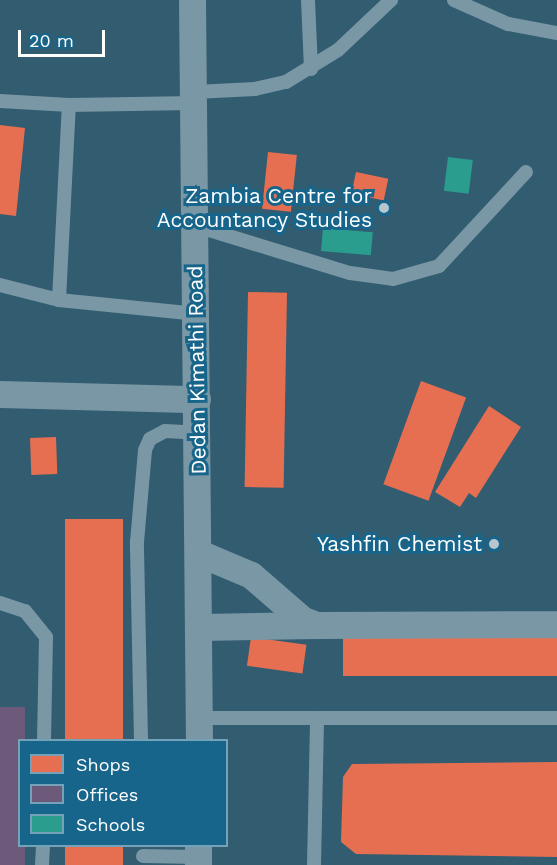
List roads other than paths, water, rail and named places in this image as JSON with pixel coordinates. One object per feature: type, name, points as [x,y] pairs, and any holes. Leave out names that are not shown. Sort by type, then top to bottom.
[{"type":"street","name":"Dedan Kimathi Road","points":[[192,0],[195,97],[199,729]]},
{"type":"street","points":[[0,394],[197,399]]},
{"type":"street","points":[[199,553],[251,575],[303,620],[317,625]]},
{"type":"street","points":[[199,627],[557,624]]},
{"type":"lane","points":[[308,0],[311,69]]},
{"type":"lane","points":[[0,101],[69,105],[195,97],[255,89],[286,82],[311,69],[338,50],[391,0]]},
{"type":"lane","points":[[454,0],[508,24],[557,33]]},
{"type":"lane","points":[[60,300],[69,105]]},
{"type":"lane","points":[[196,226],[350,273],[393,279],[439,266],[526,172]]},
{"type":"lane","points":[[0,285],[60,300],[197,314]]},
{"type":"lane","points":[[141,739],[136,542],[145,450],[150,439],[165,431],[198,433]]},
{"type":"lane","points":[[0,603],[25,611],[46,637],[44,739]]},
{"type":"lane","points":[[314,865],[317,718]]},
{"type":"lane","points":[[199,729],[317,718],[557,718]]},
{"type":"lane","points":[[42,865],[43,847]]},
{"type":"lane","points":[[143,855],[198,856]]},
{"type":"place","name":"Zambia Centre for Accountancy Studies","points":[[384,208]]},
{"type":"place","name":"Yashfin Chemist","points":[[494,544]]}]
